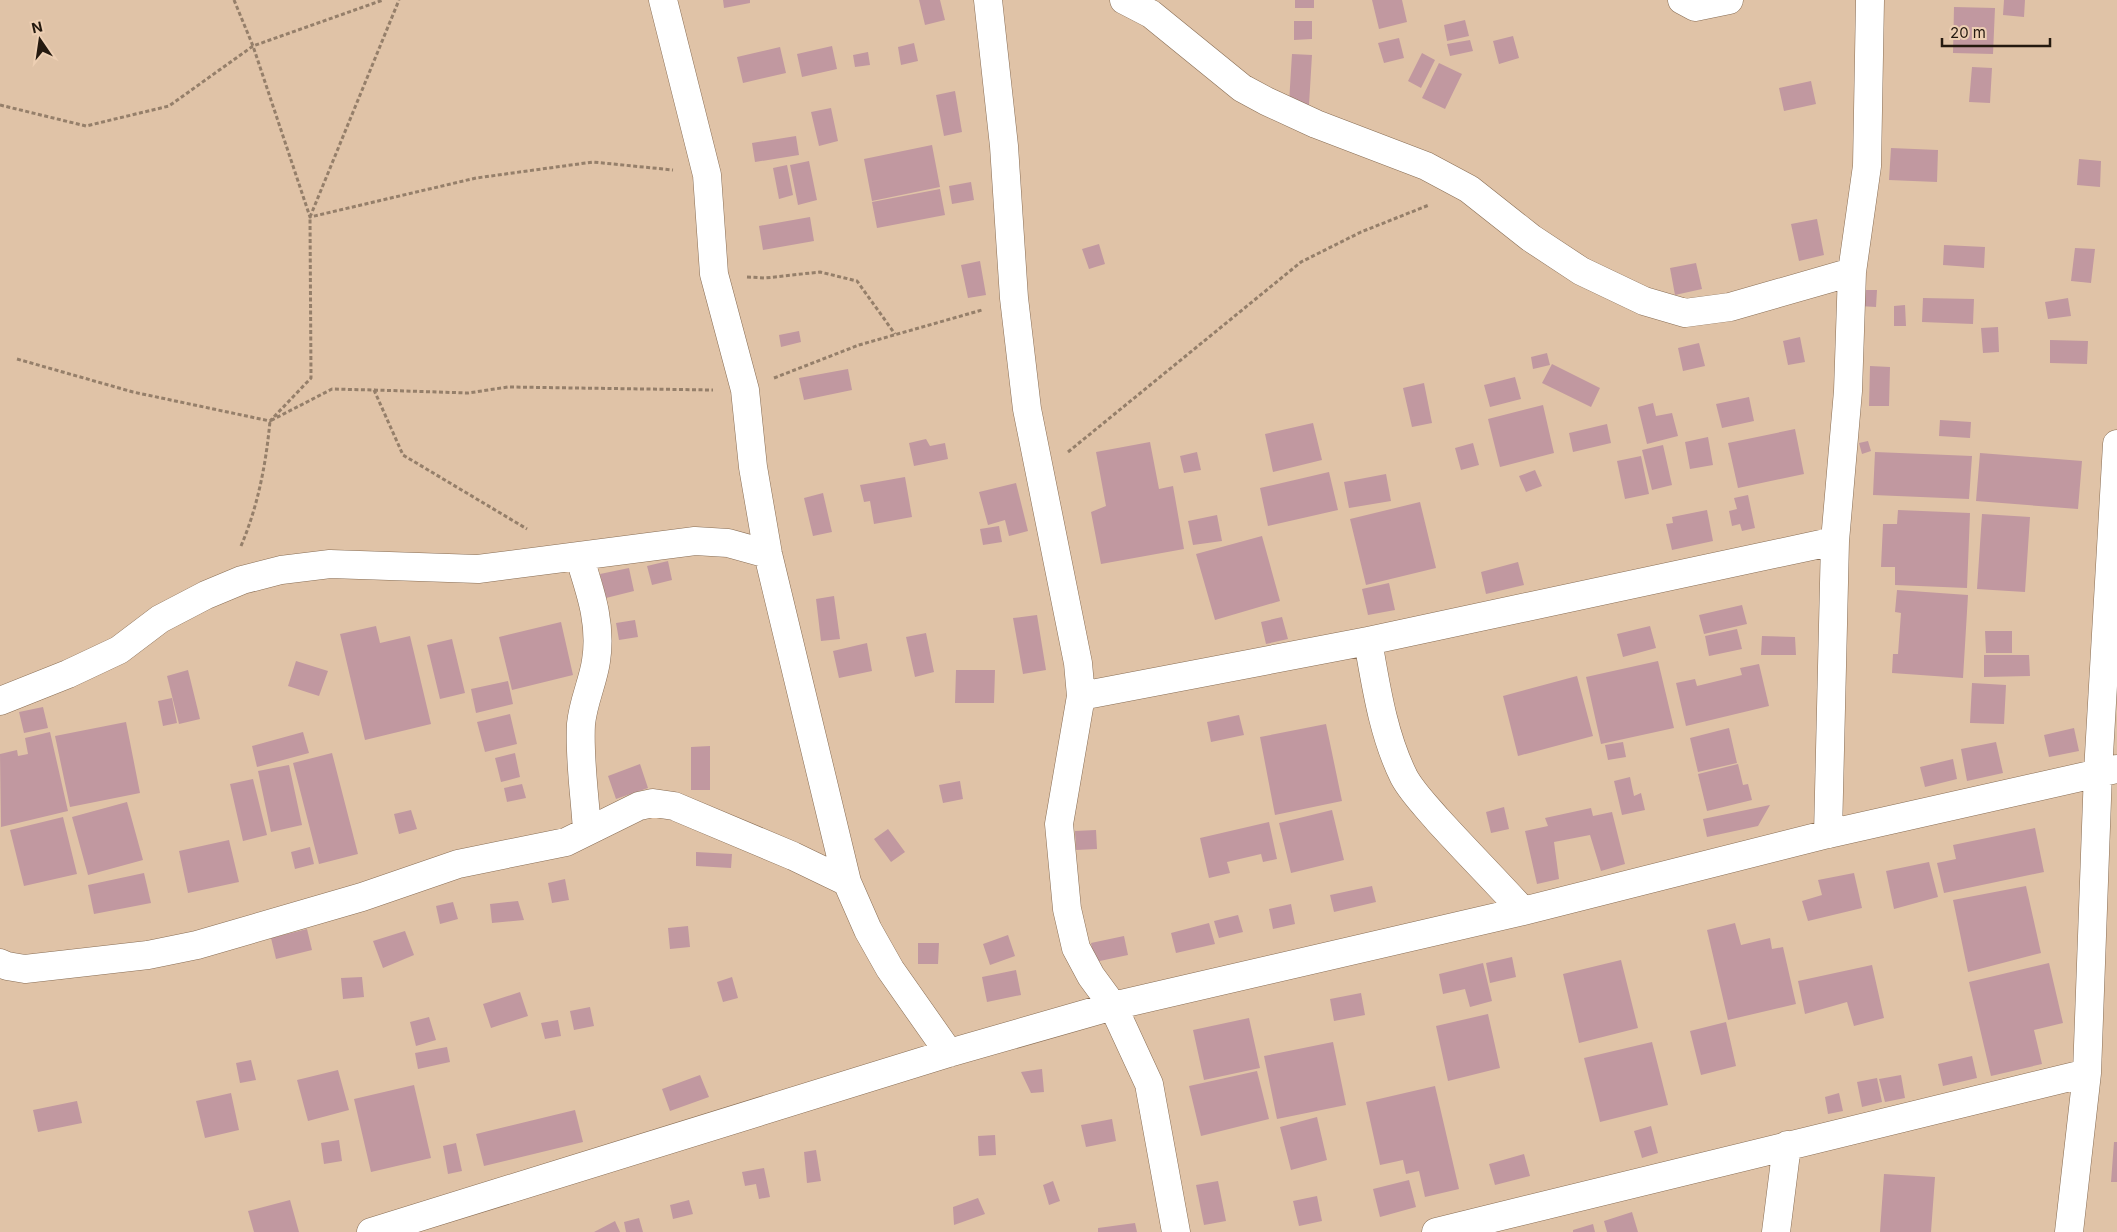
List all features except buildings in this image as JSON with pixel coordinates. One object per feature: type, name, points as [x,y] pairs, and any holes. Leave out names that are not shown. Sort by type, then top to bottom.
[{"type":"street","points":[[663,0],[707,175],[714,274],[745,390],[753,467],[768,554],[847,882],[868,930],[890,969],[949,1053]]},
{"type":"street","points":[[988,0],[1004,146],[1014,298],[1027,409],[1078,663],[1081,696],[1059,824],[1067,909],[1076,948],[1090,976],[1113,1006],[1149,1084],[1176,1232]]},
{"type":"street","points":[[1124,0],[1151,14],[1242,88],[1266,102],[1316,124],[1426,166],[1469,189],[1532,238],[1581,271],[1644,301],[1685,313],[1730,307],[1852,272]]},
{"type":"street","points":[[1682,0],[1695,7],[1729,0]]},
{"type":"street","points":[[1828,834],[1835,541],[1848,390],[1852,272],[1867,166],[1870,0]]},
{"type":"street","points":[[2069,1232],[2087,1074],[2107,771],[2117,444]]},
{"type":"street","points":[[0,701],[68,674],[119,650],[160,619],[242,580],[281,570],[330,564],[478,569],[695,541],[728,543],[768,554]]},
{"type":"street","points":[[1081,696],[1368,641],[1835,541]]},
{"type":"street","points":[[579,556],[594,603],[598,632],[596,661],[581,725],[587,831]]},
{"type":"street","points":[[1368,641],[1379,698],[1390,740],[1404,778],[1445,827],[1523,911]]},
{"type":"street","points":[[371,1232],[949,1053],[1113,1006],[1523,911],[1828,834],[2107,771]]},
{"type":"street","points":[[0,962],[7,966],[25,968],[148,955],[197,945],[362,898],[458,864],[566,842],[639,806],[653,803],[674,806],[793,856],[847,882]]},
{"type":"street","points":[[1436,1232],[1787,1145],[2087,1074]]},
{"type":"street","points":[[1776,1232],[1787,1145]]},
{"type":"path","points":[[234,0],[253,46],[310,217],[311,378],[270,421],[266,460],[249,528],[238,553]]},
{"type":"path","points":[[0,105],[86,126],[169,106],[253,46],[384,0]]},
{"type":"path","points":[[310,217],[400,0]]},
{"type":"path","points":[[310,217],[476,178],[593,162],[707,175]]},
{"type":"path","points":[[1040,476],[1301,262],[1361,232],[1469,189]]},
{"type":"path","points":[[714,274],[765,278],[820,272],[857,281],[895,334]]},
{"type":"path","points":[[17,359],[133,392],[270,421],[332,389],[468,393],[508,387],[745,390],[858,345],[987,309],[1014,298]]},
{"type":"path","points":[[374,390],[403,455],[532,532]]}]
